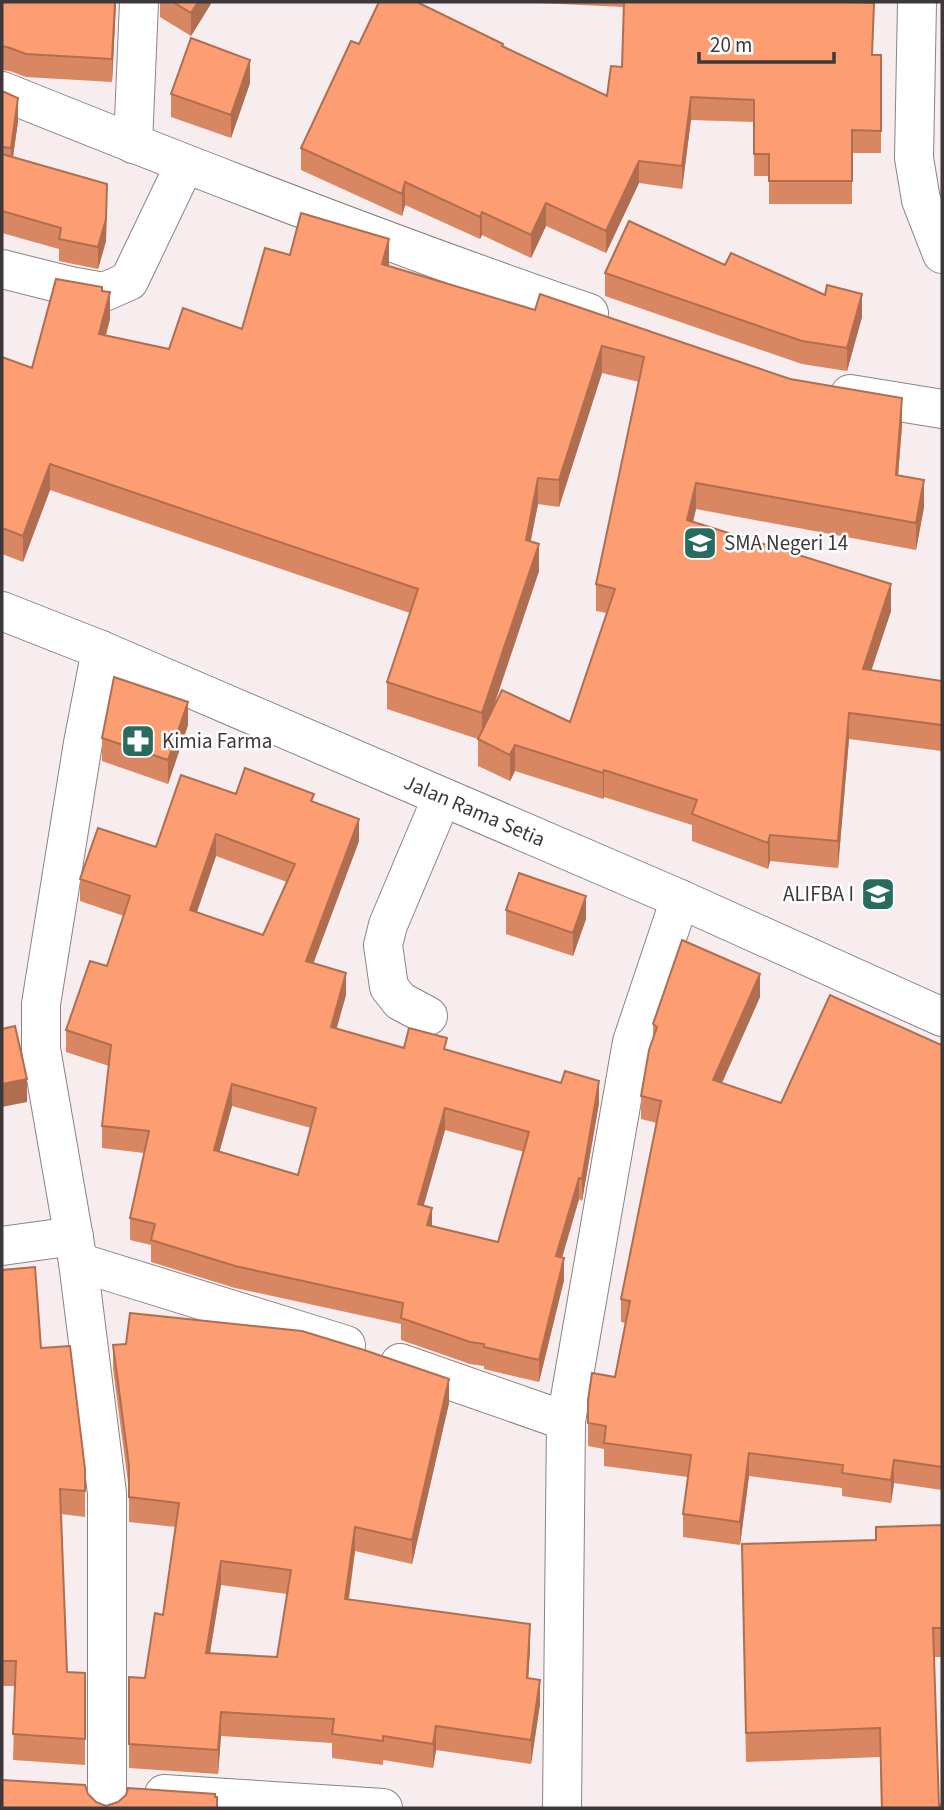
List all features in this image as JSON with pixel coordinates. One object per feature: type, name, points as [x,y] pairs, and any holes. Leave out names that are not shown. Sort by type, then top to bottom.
[{"type":"street","points":[[133,144],[139,2]]},
{"type":"street","points":[[917,2],[914,158],[921,200],[942,254]]},
{"type":"street","points":[[2,91],[465,271],[618,323]]},
{"type":"street","points":[[2,270],[104,292],[129,281],[185,164]]},
{"type":"street","points":[[810,387],[942,409]]},
{"type":"street","name":"Jalan Rama Setia","points":[[2,611],[101,650],[680,899],[942,1017]]},
{"type":"street","points":[[101,650],[83,743],[41,1004],[41,1049],[76,1249],[107,1493],[107,1799]]},
{"type":"street","points":[[428,1016],[400,1001],[389,987],[383,945],[388,925],[442,797]]},
{"type":"street","points":[[562,1808],[566,1421],[632,1042],[680,899]]},
{"type":"street","points":[[2,1247],[76,1249],[566,1421]]},
{"type":"street","points":[[67,1787],[107,1799],[383,1808]]},
{"type":"building","points":[[2,2],[115,2],[112,59],[26,54],[2,46]]},
{"type":"building","points":[[173,2],[198,2],[191,13]]},
{"type":"building","points":[[379,2],[417,2],[607,96],[611,66],[622,67],[624,2],[874,3],[872,55],[881,55],[881,131],[852,130],[852,181],[769,181],[769,154],[754,154],[754,100],[691,97],[682,166],[639,161],[606,231],[546,203],[531,235],[482,212],[480,217],[405,182],[402,194],[301,148],[351,41],[359,44]]},
{"type":"building","points":[[191,38],[250,60],[231,115],[171,94]]},
{"type":"building","points":[[2,91],[18,98],[11,148],[2,147]]},
{"type":"building","points":[[2,154],[107,184],[106,219],[98,247],[59,239],[61,228],[2,211]]},
{"type":"building","points":[[301,213],[389,239],[382,264],[535,310],[540,294],[790,379],[902,398],[896,475],[924,480],[916,523],[696,483],[687,520],[891,584],[863,669],[942,681],[942,725],[849,713],[838,841],[770,835],[768,843],[692,814],[697,800],[515,745],[510,755],[478,739],[502,690],[570,722],[615,589],[596,584],[644,357],[602,346],[559,480],[538,478],[526,540],[539,544],[482,713],[387,682],[418,589],[50,464],[23,536],[2,528],[2,357],[32,368],[56,279],[102,287],[102,291],[110,292],[99,334],[169,349],[183,308],[242,329],[265,248],[290,255]]},
{"type":"building","points":[[629,221],[725,265],[731,253],[825,295],[827,285],[862,294],[847,348],[802,341],[605,273]]},
{"type":"building","points":[[114,677],[188,702],[168,760],[102,738]]},
{"type":"building","points":[[245,768],[314,794],[311,801],[359,819],[306,961],[346,973],[331,1027],[404,1048],[409,1028],[447,1038],[444,1049],[561,1083],[565,1071],[599,1081],[582,1179],[579,1178],[556,1256],[564,1258],[539,1360],[484,1347],[484,1344],[470,1342],[401,1318],[403,1303],[235,1266],[151,1240],[155,1224],[130,1218],[149,1131],[102,1126],[111,1045],[66,1030],[90,961],[107,966],[130,896],[80,879],[98,828],[156,847],[181,775],[236,794]],"holes":[[[216,834],[295,864],[263,935],[190,910]],[[232,1084],[316,1108],[298,1175],[214,1150]],[[445,1108],[529,1132],[498,1242],[427,1225],[432,1208],[418,1204]]]},
{"type":"building","points":[[519,873],[586,896],[573,933],[506,910]]},
{"type":"building","points":[[682,940],[760,974],[713,1080],[781,1103],[830,995],[941,1045],[942,1042],[942,1467],[894,1460],[891,1480],[842,1473],[843,1465],[749,1453],[740,1522],[683,1514],[691,1455],[604,1443],[606,1426],[588,1423],[592,1373],[615,1377],[630,1301],[621,1299],[661,1101],[641,1096],[649,1050],[657,1027],[653,1024]]},
{"type":"building","points":[[15,1026],[27,1079],[2,1084],[2,1029]]},
{"type":"building","points":[[35,1267],[41,1348],[70,1346],[85,1469],[85,1491],[60,1489],[67,1672],[85,1673],[85,1739],[13,1734],[16,1661],[2,1661],[2,1270]]},
{"type":"building","points":[[130,1313],[302,1331],[449,1379],[412,1540],[355,1527],[345,1599],[530,1624],[527,1678],[540,1680],[531,1740],[436,1726],[433,1744],[383,1736],[383,1741],[332,1734],[334,1719],[221,1712],[218,1750],[129,1744],[129,1677],[145,1678],[155,1613],[163,1615],[179,1503],[129,1497],[129,1466],[113,1345],[126,1344]],"holes":[[[221,1561],[291,1570],[277,1657],[206,1653]]]},
{"type":"building","points":[[942,1525],[942,1628],[933,1628],[939,1806],[942,1805],[942,1808],[882,1808],[880,1728],[746,1733],[742,1544],[876,1540],[876,1527]]},
{"type":"building","points":[[2,1780],[85,1785],[88,1794],[96,1802],[106,1806],[118,1802],[126,1795],[128,1788],[215,1794],[217,1808],[2,1808]]},
{"type":"place","name":"SMA Negeri 14","points":[[700,543]]},
{"type":"place","name":"Kimia Farma","points":[[138,741]]},
{"type":"place","name":"ALIFBA I","points":[[878,894]]}]
